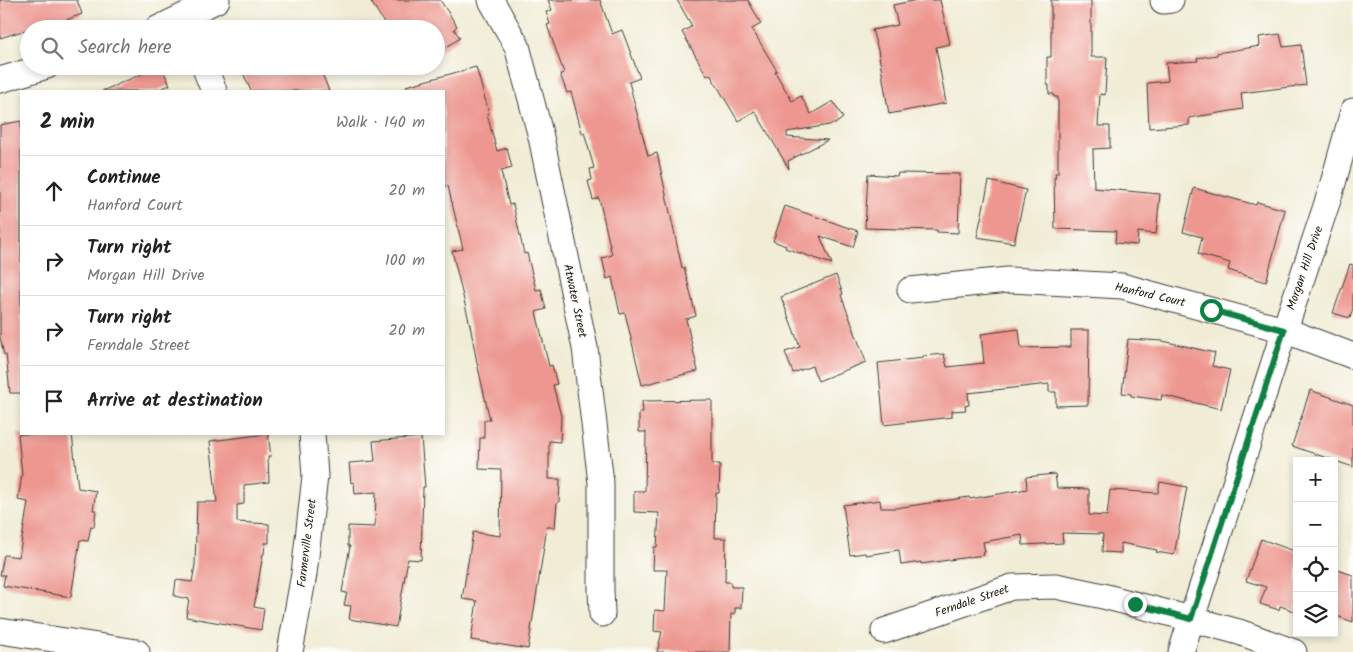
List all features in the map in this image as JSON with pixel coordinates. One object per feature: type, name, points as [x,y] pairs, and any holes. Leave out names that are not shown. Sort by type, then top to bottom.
[{"type":"street","points":[[190,20],[216,0]]},
{"type":"street","name":"Atwater Street","points":[[490,0],[517,46],[541,137],[585,348],[600,483],[602,614]]},
{"type":"street","points":[[0,80],[20,74]]},
{"type":"street","points":[[208,75],[214,90]]},
{"type":"street","name":"Morgan Hill Drive","points":[[1181,652],[1284,330],[1330,194],[1353,111]]},
{"type":"street","name":"Hanford Court","points":[[910,290],[1008,280],[1122,286],[1284,330],[1353,356]]},
{"type":"street","name":"Farmerville Street","points":[[290,652],[304,574],[315,476],[312,435]]},
{"type":"street","name":"Ferndale Street","points":[[884,631],[1012,587],[1056,586],[1103,596],[1239,632],[1294,652]]},
{"type":"street","points":[[0,631],[137,652]]},
{"type":"building","points":[[0,0],[77,0],[82,14],[66,20],[20,20],[20,32],[0,38]]},
{"type":"building","points":[[370,0],[440,0],[457,26],[454,29],[460,38],[445,48],[445,20],[382,20]]},
{"type":"building","points":[[548,0],[600,0],[612,34],[622,30],[640,78],[629,82],[648,156],[657,153],[682,268],[684,267],[696,316],[686,319],[698,371],[642,385],[625,313],[620,314],[612,277],[607,279],[602,258],[612,255],[599,198],[593,200],[588,181],[592,180],[590,169],[594,168],[571,92],[567,93],[560,74],[564,73],[547,25],[550,24],[546,12],[552,10]]},
{"type":"building","points":[[677,0],[748,0],[761,24],[752,29],[792,101],[801,96],[811,114],[833,101],[843,118],[835,124],[787,132],[787,137],[828,140],[788,161],[789,169],[755,111],[738,121],[710,74],[707,76],[682,32],[692,26]]},
{"type":"building","points":[[917,0],[940,0],[950,44],[936,47],[946,103],[889,114],[878,50],[872,30],[898,25],[893,5]]},
{"type":"building","points":[[1051,0],[1091,0],[1091,57],[1107,57],[1105,95],[1100,94],[1098,126],[1110,126],[1110,148],[1093,149],[1094,188],[1160,194],[1156,234],[1138,232],[1137,245],[1115,243],[1116,231],[1055,229],[1054,177],[1056,178],[1055,173],[1058,173],[1058,97],[1054,97],[1054,94],[1049,94],[1049,85],[1047,85],[1047,57],[1051,57]]},
{"type":"building","points":[[1280,34],[1283,47],[1301,45],[1306,85],[1241,93],[1243,109],[1189,118],[1189,125],[1149,128],[1147,83],[1168,81],[1166,63],[1198,61],[1197,58],[1217,55],[1217,53],[1260,46],[1259,37]]},
{"type":"building","points":[[476,67],[497,151],[507,148],[512,168],[501,171],[509,205],[513,204],[524,254],[527,253],[536,290],[541,289],[546,309],[536,312],[549,366],[552,365],[557,384],[553,385],[561,416],[560,442],[549,441],[549,479],[560,479],[559,502],[557,503],[555,527],[547,527],[528,649],[471,640],[477,601],[462,599],[473,532],[500,536],[501,470],[479,469],[480,438],[484,438],[484,420],[490,420],[452,251],[463,249],[448,186],[445,187],[445,90],[407,90],[406,86]]},
{"type":"building","points":[[140,75],[165,75],[170,85],[158,90],[104,90]]},
{"type":"building","points":[[244,75],[323,75],[329,90],[251,90]]},
{"type":"building","points":[[20,121],[20,393],[10,393],[6,354],[4,355],[0,337],[0,125]]},
{"type":"building","points":[[898,173],[960,174],[958,233],[937,232],[937,230],[865,228],[868,174],[897,176]]},
{"type":"building","points":[[989,181],[1026,190],[1014,243],[977,237]]},
{"type":"building","points":[[1194,188],[1256,205],[1257,202],[1285,210],[1266,282],[1228,270],[1230,263],[1198,254],[1202,237],[1183,232]]},
{"type":"building","points":[[785,206],[858,231],[853,247],[820,236],[832,264],[785,248],[786,246],[773,241]]},
{"type":"building","points":[[1350,264],[1353,265],[1353,309],[1350,318],[1333,313]]},
{"type":"building","points":[[836,275],[843,294],[841,295],[866,362],[818,381],[812,366],[793,373],[785,352],[800,347],[781,297]]},
{"type":"building","points":[[1019,329],[1021,348],[1071,347],[1071,330],[1089,330],[1088,405],[1056,406],[1056,392],[1049,392],[1049,384],[968,393],[969,405],[965,406],[966,410],[952,411],[952,417],[884,425],[878,363],[944,354],[947,367],[984,363],[981,334]]},
{"type":"building","points":[[1128,339],[1163,341],[1215,353],[1212,366],[1230,370],[1221,409],[1162,395],[1161,400],[1122,393]]},
{"type":"building","points":[[1310,390],[1353,405],[1353,467],[1338,462],[1338,457],[1324,457],[1292,446]]},
{"type":"building","points":[[712,400],[712,464],[720,464],[719,493],[716,493],[715,538],[726,538],[725,582],[731,582],[731,587],[742,587],[741,608],[735,608],[735,614],[731,614],[730,652],[657,652],[662,632],[654,631],[655,610],[665,611],[667,570],[653,570],[654,547],[657,547],[659,513],[634,512],[634,491],[645,491],[646,432],[639,432],[639,412],[643,412],[642,401]]},
{"type":"building","points":[[18,434],[72,435],[78,488],[96,491],[93,510],[96,510],[94,527],[91,526],[88,541],[80,540],[71,597],[3,586],[5,575],[0,575],[4,555],[19,557],[28,502],[18,500],[22,475]]},
{"type":"building","points":[[268,435],[271,456],[268,456],[269,482],[244,485],[244,504],[237,505],[237,522],[269,524],[269,543],[265,543],[254,607],[264,609],[261,630],[186,617],[189,599],[174,596],[176,580],[192,582],[195,565],[197,502],[217,502],[210,441]]},
{"type":"building","points":[[421,437],[425,487],[423,487],[421,560],[408,559],[396,627],[349,619],[351,606],[344,605],[347,593],[342,592],[350,546],[348,546],[348,526],[375,527],[376,492],[355,494],[354,482],[351,483],[349,463],[375,461],[373,441]]},
{"type":"building","points":[[1055,474],[1057,488],[1089,489],[1089,515],[1107,516],[1110,490],[1158,493],[1160,482],[1187,487],[1174,555],[1121,543],[1121,553],[1102,552],[1103,534],[1062,533],[1063,543],[1023,545],[1022,535],[983,542],[984,555],[921,564],[921,562],[901,565],[899,550],[866,555],[865,553],[850,555],[843,505],[880,500],[881,508],[896,508],[969,497],[970,499],[1027,489],[1026,477]]},
{"type":"building","points":[[1261,539],[1293,551],[1293,611],[1280,606],[1279,610],[1260,604],[1266,587],[1246,581]]},
{"type":"building","points":[[1338,570],[1353,575],[1353,622],[1338,616]]},
{"type":"route","points":[[1135,604],[1191,619],[1284,330],[1211,310]]}]
